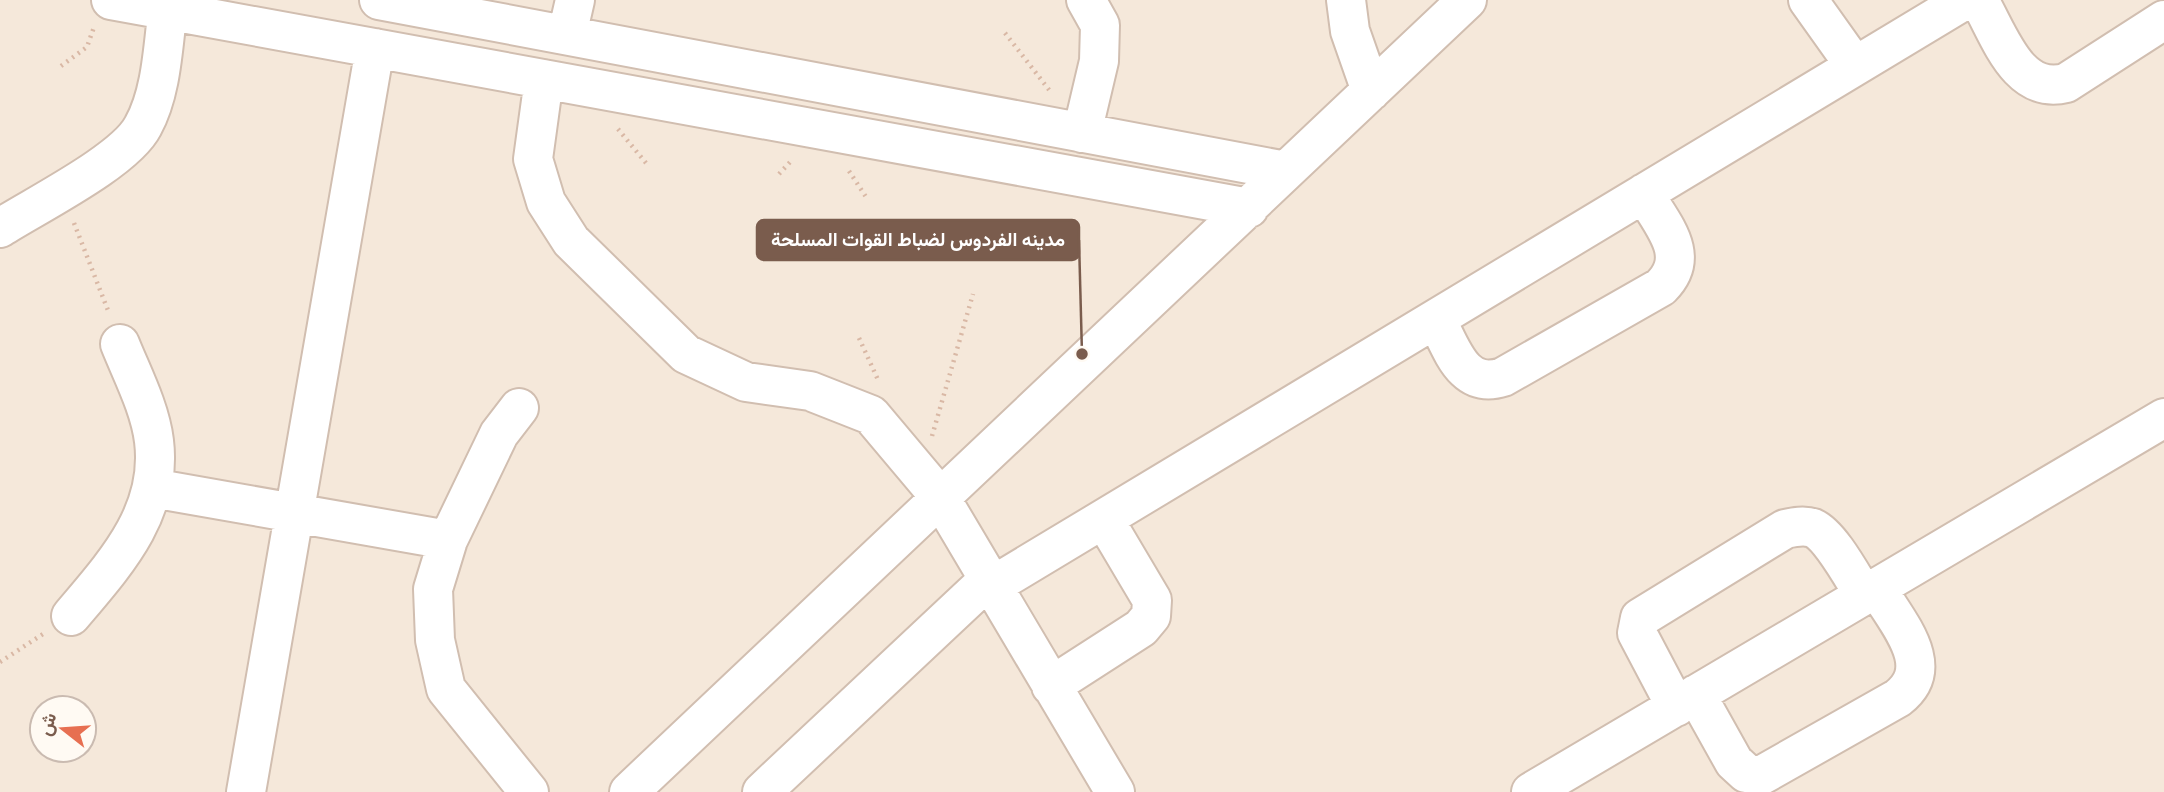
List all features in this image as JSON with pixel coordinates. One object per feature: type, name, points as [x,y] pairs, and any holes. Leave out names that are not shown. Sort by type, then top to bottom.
[{"type":"street","points":[[379,0],[571,18],[1001,117],[1286,171]]},
{"type":"street","points":[[1082,132],[1100,61],[1100,25],[1086,0]]},
{"type":"street","points":[[1346,0],[1350,31],[1371,91]]},
{"type":"street","points":[[629,792],[931,485],[1249,208],[1467,0]]},
{"type":"street","points":[[1808,0],[1855,66]]},
{"type":"street","points":[[762,792],[990,583],[1104,519],[1965,0]]},
{"type":"street","points":[[1979,0],[2023,75],[2036,83],[2051,86],[2066,83],[2164,20]]},
{"type":"street","points":[[103,12],[168,5],[375,48],[1249,208]]},
{"type":"street","points":[[0,228],[124,150],[143,127],[154,100],[168,5]]},
{"type":"street","points":[[246,792],[375,48]]},
{"type":"street","points":[[544,79],[533,159],[546,202],[571,241],[686,354],[746,382],[810,391],[871,415],[931,485],[1115,792]]},
{"type":"street","points":[[994,162],[1001,117]]},
{"type":"street","points":[[1436,319],[1464,369],[1475,379],[1489,381],[1503,377],[1661,287],[1672,275],[1677,260],[1673,244],[1644,193]]},
{"type":"street","points":[[71,616],[137,533],[152,488],[154,441],[120,344]]},
{"type":"street","points":[[519,408],[499,434],[448,540],[433,589],[435,640],[446,689],[529,792]]},
{"type":"street","points":[[1531,792],[2164,418]]},
{"type":"street","points":[[152,488],[448,540]]},
{"type":"street","points":[[1051,686],[1142,628],[1151,616],[1152,600],[1104,519]]},
{"type":"street","points":[[1799,526],[1813,528],[1825,537],[1870,592],[1914,652],[1918,670],[1912,687],[1898,698],[1762,775],[1746,773],[1734,762],[1637,633],[1640,618],[1785,529],[1799,526]]},
{"type":"path","points":[[61,66],[87,47],[103,12]]},
{"type":"path","points":[[1005,33],[1082,132]]},
{"type":"path","points":[[62,189],[120,344]]},
{"type":"path","points":[[931,485],[973,294]]},
{"type":"path","points":[[0,662],[71,616]]},
{"type":"shaded area","points":[[0,0],[2164,0],[2164,792],[0,792]]},
{"type":"place","name":"مدينه الفردوس لضباط القوات المسلحة","points":[[1082,354]]}]
